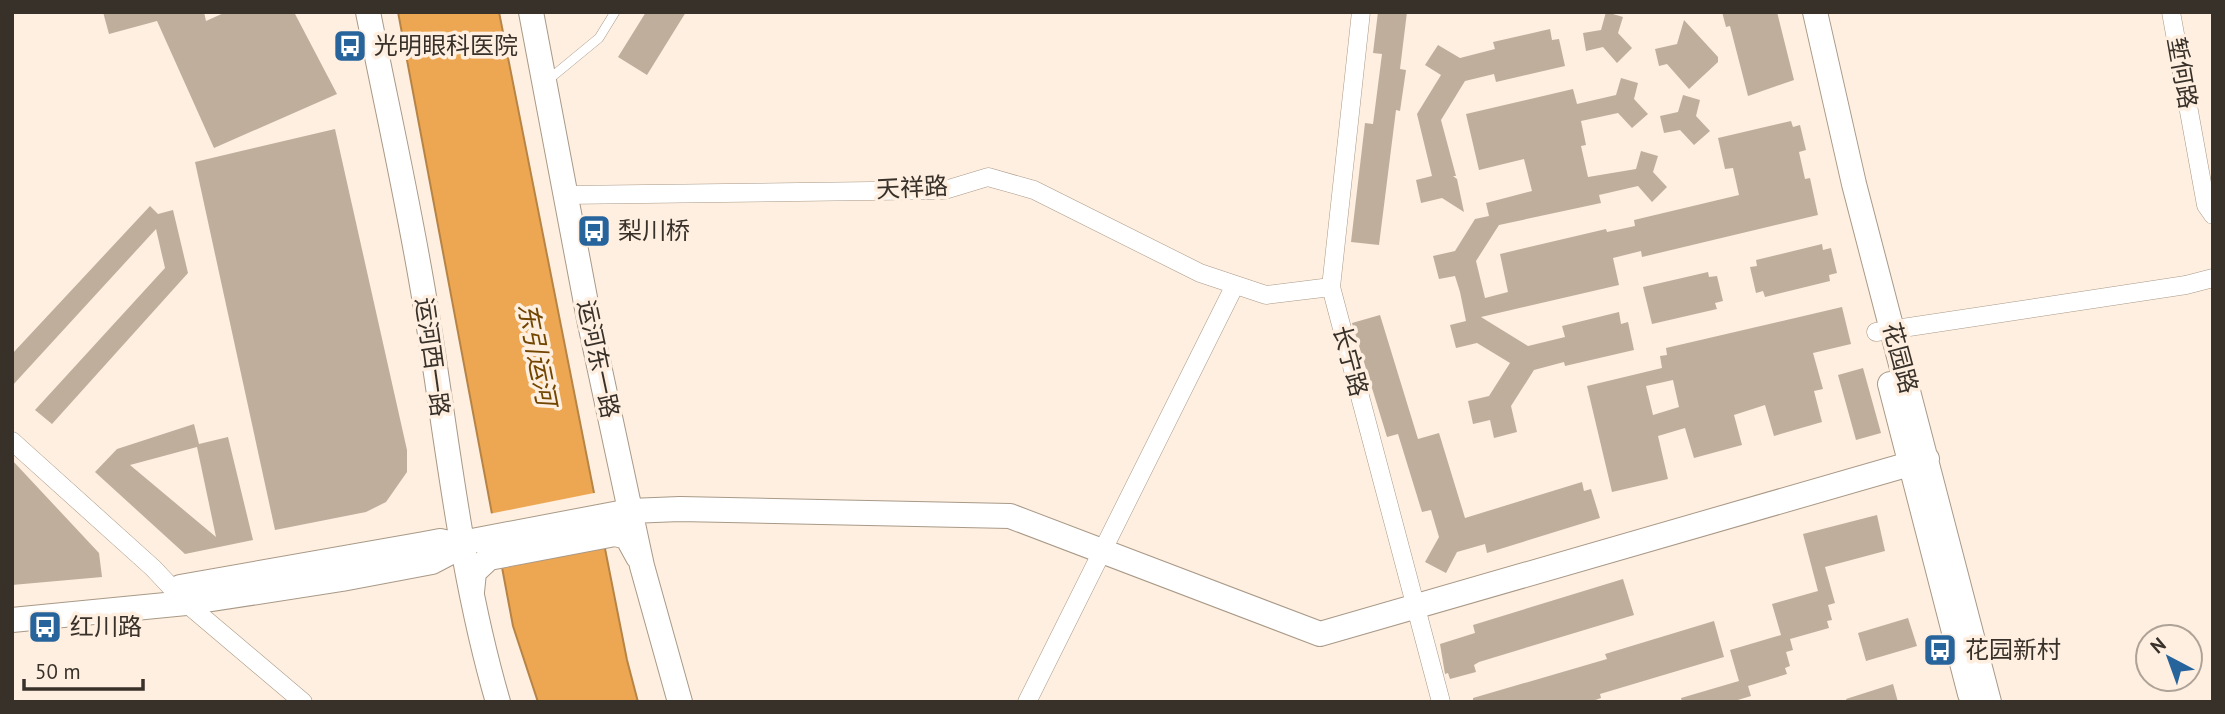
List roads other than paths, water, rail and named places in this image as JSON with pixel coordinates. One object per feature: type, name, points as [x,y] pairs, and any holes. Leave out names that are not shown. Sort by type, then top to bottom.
[{"type":"street","name":"运河西一路","points":[[368,12],[420,276],[471,596],[498,702]]},
{"type":"street","name":"运河东一路","points":[[531,12],[565,195],[642,566],[680,702]]},
{"type":"street","name":"长宁路","points":[[1361,12],[1331,287],[1441,702]]},
{"type":"street","name":"花园路","points":[[1799,12],[1918,461],[1989,702]]},
{"type":"street","name":"花园路","points":[[1815,12],[1884,331]]},
{"type":"street","name":"堑何路","points":[[2171,12],[2206,205],[2213,215]]},
{"type":"street","name":"天祥路","points":[[565,195],[945,190],[988,177],[1034,190],[1200,273],[1266,295],[1331,287]]},
{"type":"street","points":[[1884,331],[2186,285],[2213,278]]},
{"type":"street","points":[[1027,702],[1235,285]]},
{"type":"street","points":[[12,441],[153,568],[179,596],[303,702]]},
{"type":"street","points":[[12,620],[432,562],[462,546],[489,548],[606,525],[631,511],[680,509],[1010,516],[1320,634],[1918,461]]},
{"type":"street","name":"花园路","points":[[1918,461],[1972,702]]},
{"type":"street","points":[[606,525],[627,537],[642,566]]},
{"type":"street","points":[[471,596],[474,572],[489,548]]},
{"type":"street","points":[[12,606],[179,596]]},
{"type":"lane","points":[[544,83],[599,38],[615,12]]},
{"type":"water","name":"东引运河","points":[[398,12],[499,12],[627,660],[638,702],[538,702],[513,626]]},
{"type":"place","name":"光明眼科医院","points":[[350,46]]},
{"type":"place","name":"梨川桥","points":[[594,231]]},
{"type":"place","name":"红川路","points":[[45,627]]},
{"type":"place","name":"花园新村","points":[[1940,650]]}]
